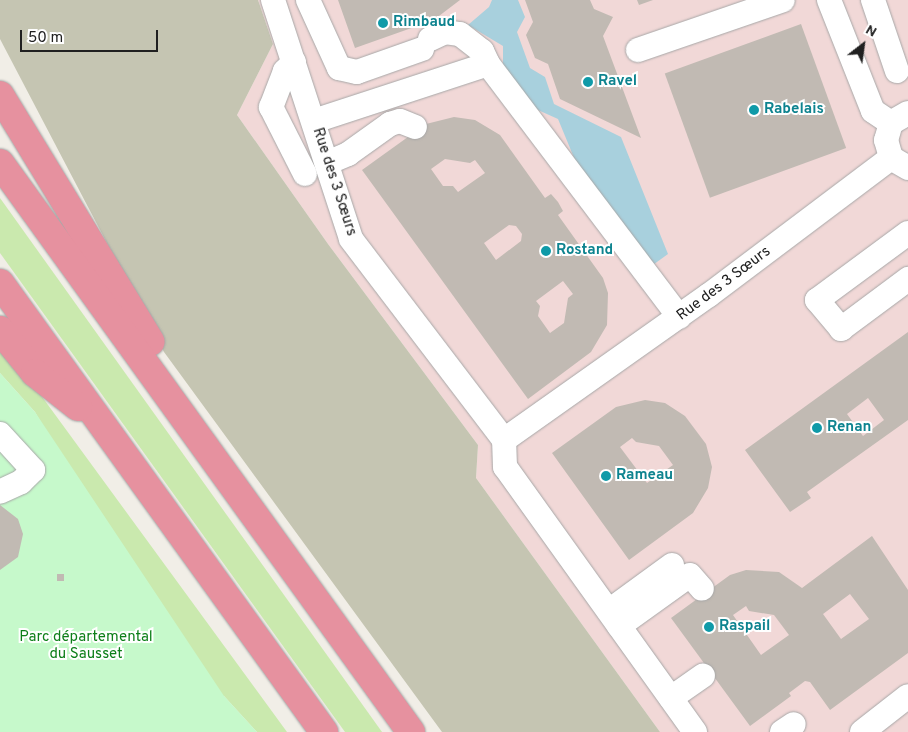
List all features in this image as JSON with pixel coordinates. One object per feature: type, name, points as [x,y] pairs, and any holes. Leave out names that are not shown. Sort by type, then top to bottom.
[{"type":"highway","points":[[0,95],[157,351],[160,384]]},
{"type":"highway","points":[[0,163],[411,732]]},
{"type":"highway","points":[[0,283],[324,732]]},
{"type":"highway","points":[[0,330],[36,372],[106,430]]},
{"type":"street","name":"Rue des 3 Sœurs","points":[[273,0],[352,238],[504,440],[900,163]]},
{"type":"street","points":[[638,50],[783,0]]},
{"type":"street","points":[[828,0],[872,111],[900,118],[886,140],[900,163]]},
{"type":"street","points":[[860,83],[902,69],[874,0]]},
{"type":"street","points":[[282,26],[310,7],[339,68],[357,72],[426,44],[446,32],[460,34],[482,51],[488,64],[679,317]]},
{"type":"street","points":[[294,62],[285,71],[271,107],[305,174]]},
{"type":"street","points":[[314,121],[488,64]]},
{"type":"street","points":[[327,162],[348,154],[390,124],[400,121],[414,127]]},
{"type":"street","points":[[908,270],[899,239],[817,300],[840,329],[908,279]]},
{"type":"street","points":[[0,434],[33,470],[21,482],[0,492]]},
{"type":"street","points":[[504,440],[505,467],[695,732]]},
{"type":"street","points":[[614,619],[672,565]]},
{"type":"street","points":[[614,619],[690,575],[702,589]]},
{"type":"street","points":[[671,698],[703,676]]},
{"type":"street","points":[[862,732],[908,696]]},
{"type":"shaded area","points":[[0,0],[258,0],[273,44],[237,115],[328,244],[478,445],[476,478],[660,732],[442,732],[164,352],[0,39]]},
{"type":"shaded area","points":[[258,0],[908,0],[908,732],[660,732],[476,478],[478,445],[328,244],[237,115],[273,44]]},
{"type":"green space","points":[[0,198],[382,732],[345,732],[0,253]]},
{"type":"green space","points":[[0,349],[40,394],[287,732],[257,732],[224,696],[198,695],[35,412],[0,373]]},
{"type":"green space","name":"Parc départemental du Sausset","points":[[0,373],[35,412],[224,696],[257,732],[0,732]]},
{"type":"water","points":[[492,0],[518,0],[525,17],[517,32],[530,68],[545,77],[554,104],[621,137],[668,254],[650,267],[582,177],[558,119],[529,106],[503,69],[503,46],[468,25],[489,7]]},
{"type":"building","name":"Rimbaud","points":[[338,0],[460,0],[435,19],[430,21],[429,16],[418,20],[420,25],[355,48]]},
{"type":"building","name":"Ravel","points":[[525,0],[590,0],[594,9],[613,17],[603,36],[641,138],[560,99],[548,64],[535,58],[526,35],[533,22]]},
{"type":"building","points":[[637,0],[653,0],[639,5]]},
{"type":"building","name":"Rabelais","points":[[801,24],[846,148],[710,198],[665,74]]},
{"type":"building","name":"Rostand","points":[[454,117],[475,120],[500,135],[545,198],[551,194],[558,202],[563,211],[558,215],[603,278],[608,293],[607,325],[591,352],[528,399],[362,170],[426,124]],"holes":[[[445,159],[470,163],[475,160],[485,173],[458,192],[453,186],[443,186],[431,169]],[[509,225],[516,226],[522,234],[521,241],[496,260],[484,243]],[[563,281],[573,294],[568,298],[564,323],[550,333],[538,316],[540,306],[536,301]]]},
{"type":"building","name":"Renan","points":[[908,332],[908,420],[807,492],[811,498],[790,512],[745,450]],"holes":[[[868,398],[884,420],[863,436],[847,414]]]},
{"type":"building","name":"Rameau","points":[[645,400],[665,403],[685,416],[706,444],[712,467],[708,488],[693,513],[629,560],[552,453],[616,407]],"holes":[[[632,438],[636,442],[659,446],[673,465],[647,483],[620,447]]]},
{"type":"building","points":[[0,505],[18,519],[23,534],[18,557],[0,570]]},
{"type":"building","name":"Raspail","points":[[872,536],[908,590],[908,653],[830,710],[810,682],[805,681],[789,693],[791,696],[750,726],[671,618],[730,575],[746,570],[779,572],[802,588]],"holes":[[[850,594],[869,619],[841,639],[823,614]],[[746,606],[749,611],[774,615],[789,635],[761,655],[733,615]]]},
{"type":"building","points":[[57,574],[64,574],[64,581],[57,581]]},
{"type":"place","name":"Rimbaud","points":[[383,23]]},
{"type":"place","name":"Ravel","points":[[588,82]]},
{"type":"place","name":"Rabelais","points":[[754,110]]},
{"type":"place","name":"Rostand","points":[[546,251]]},
{"type":"place","name":"Renan","points":[[817,428]]},
{"type":"place","name":"Rameau","points":[[606,476]]},
{"type":"place","name":"Raspail","points":[[709,627]]}]
